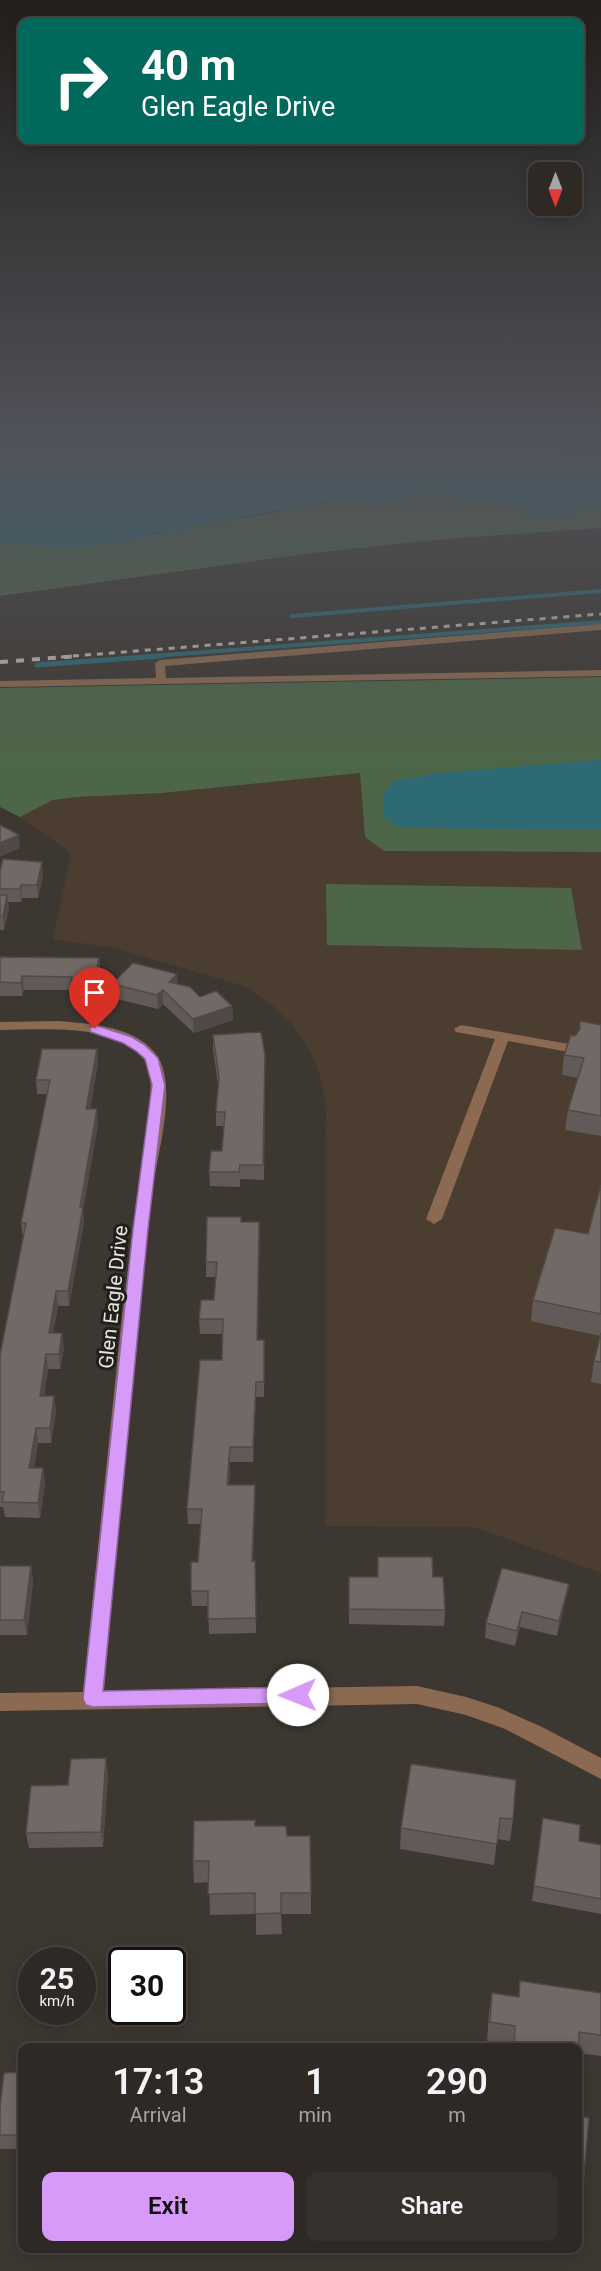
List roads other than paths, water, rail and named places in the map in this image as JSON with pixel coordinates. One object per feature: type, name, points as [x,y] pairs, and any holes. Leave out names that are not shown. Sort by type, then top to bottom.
[{"type":"street","points":[[161,682],[160,663],[601,627]]},
{"type":"street","points":[[0,684],[601,673]]},
{"type":"street","name":"Glen Eagle Drive","points":[[0,1026],[71,1026],[112,1034],[141,1048],[151,1058],[158,1085],[93,1699]]},
{"type":"street","points":[[461,1029],[569,1048]]},
{"type":"street","points":[[434,1219],[503,1036]]},
{"type":"street","points":[[0,1702],[417,1695],[478,1708],[514,1722],[601,1769]]},
{"type":"water","points":[[601,760],[601,830],[414,828],[395,826],[384,817],[384,792],[393,782],[400,780],[439,773]]},
{"type":"waterway","points":[[292,616],[601,591]]},
{"type":"waterway","points":[[140,657],[601,622]]},
{"type":"waterway","points":[[37,665],[160,656]]},
{"type":"railway","points":[[61,657],[601,614]]},
{"type":"railway","points":[[0,662],[79,656]]}]
